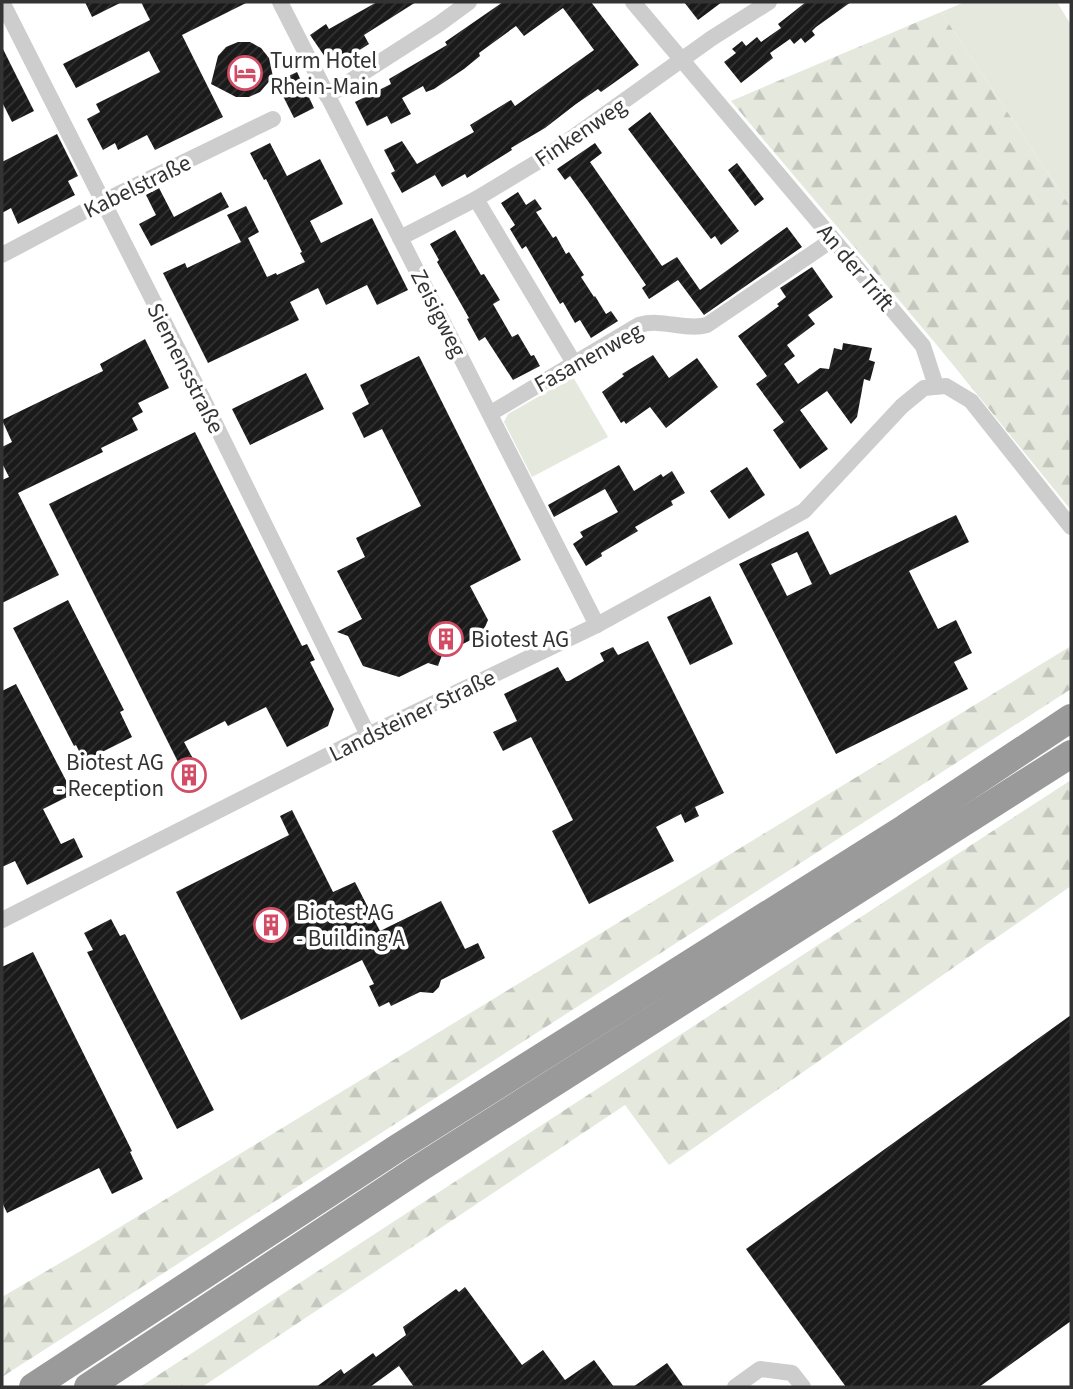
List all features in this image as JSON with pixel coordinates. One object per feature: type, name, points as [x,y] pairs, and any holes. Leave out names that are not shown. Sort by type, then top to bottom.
[{"type":"highway","points":[[33,1387],[396,1149],[905,828],[1071,718]]},
{"type":"highway","points":[[88,1387],[418,1169],[1071,754]]},
{"type":"street","name":"Siemensstraße","points":[[2,2],[202,397],[368,735]]},
{"type":"street","name":"Zeisigweg","points":[[280,2],[491,412],[597,625]]},
{"type":"street","points":[[327,96],[470,2]]},
{"type":"street","name":"An der Trift","points":[[633,2],[923,346],[936,386]]},
{"type":"street","name":"Finkenweg","points":[[400,238],[476,199],[544,158],[682,59],[769,2]]},
{"type":"street","name":"Kabelstraße","points":[[2,255],[102,202],[273,119]]},
{"type":"street","points":[[476,199],[574,363]]},
{"type":"street","name":"Fasanenweg","points":[[491,412],[639,325],[662,322],[697,327],[707,325],[832,240]]},
{"type":"street","points":[[936,386],[946,386],[971,401],[1071,527]]},
{"type":"street","name":"Landsteiner Straße","points":[[2,920],[368,735],[597,625],[804,511],[911,397],[924,388],[936,386]]},
{"type":"street","points":[[735,1387],[760,1369],[792,1373],[803,1387]]},
{"type":"green space","points":[[965,2],[1057,2],[1071,25],[1071,208],[941,12]]},
{"type":"green space","points":[[941,12],[1071,208],[1071,510],[936,344],[731,101]]},
{"type":"green space","points":[[573,377],[608,437],[532,477],[504,422],[508,414]]},
{"type":"green space","points":[[1071,646],[1071,689],[2,1377],[2,1297]]},
{"type":"green space","points":[[1071,780],[1071,886],[669,1165],[625,1105],[202,1387],[140,1387]]},
{"type":"building","points":[[85,2],[122,2],[92,17]]},
{"type":"building","points":[[141,2],[248,2],[182,35],[223,117],[155,150],[147,135],[118,150],[115,143],[103,150],[87,119],[100,112],[96,104],[160,72],[149,51],[76,88],[63,64],[150,20]]},
{"type":"building","points":[[377,2],[416,2],[364,35],[369,44],[347,58],[349,61],[337,69],[334,65],[332,67],[310,35],[326,24],[329,29]]},
{"type":"building","points":[[503,2],[591,2],[639,65],[601,92],[598,89],[545,128],[467,178],[465,174],[442,187],[435,175],[402,193],[391,173],[395,171],[384,150],[402,141],[417,164],[474,132],[470,125],[511,100],[515,106],[594,50],[563,8],[524,36],[516,26],[479,53],[480,56],[464,69],[434,89],[426,92],[423,86],[402,98],[411,114],[391,124],[387,116],[367,126],[355,102],[391,84],[389,79],[447,45],[445,42]]},
{"type":"building","points":[[684,2],[722,2],[698,20]]},
{"type":"building","points":[[806,2],[851,2],[816,27],[812,31],[815,35],[805,43],[801,38],[794,44],[790,39],[770,53],[773,58],[741,83],[724,62],[736,53],[732,49],[742,41],[746,46],[757,37],[761,42],[781,28],[778,24]]},
{"type":"building","points":[[238,42],[250,42],[261,48],[269,58],[273,77],[260,92],[249,97],[236,97],[211,84],[218,56],[226,47]]},
{"type":"building","points":[[2,47],[34,111],[12,122],[2,102]]},
{"type":"building","points":[[297,72],[314,108],[294,118],[276,82]]},
{"type":"building","points":[[650,112],[739,231],[721,245],[715,236],[711,239],[628,129]]},
{"type":"building","points":[[57,134],[78,176],[68,181],[75,195],[18,224],[11,208],[2,213],[2,162]]},
{"type":"building","points":[[270,143],[287,176],[320,159],[343,204],[310,221],[321,243],[372,218],[408,290],[377,305],[367,285],[326,305],[318,288],[290,302],[299,320],[208,363],[163,273],[185,263],[187,268],[241,242],[227,215],[246,206],[259,232],[248,238],[267,277],[305,262],[266,179],[264,180],[250,153]]},
{"type":"building","points":[[595,143],[602,153],[590,162],[662,266],[677,257],[700,290],[787,227],[802,247],[704,315],[678,280],[649,299],[642,288],[646,285],[590,204],[570,176],[565,180],[557,169]]},
{"type":"building","points":[[737,163],[764,199],[755,206],[728,170]]},
{"type":"building","points":[[159,188],[174,217],[221,192],[229,207],[151,246],[139,224],[156,215],[146,195]]},
{"type":"building","points":[[518,192],[526,205],[535,199],[542,209],[536,212],[553,238],[556,236],[566,254],[569,252],[584,275],[581,277],[606,314],[611,311],[618,321],[591,338],[580,320],[575,323],[563,302],[560,304],[526,246],[522,249],[510,229],[515,225],[501,203]]},
{"type":"building","points":[[455,230],[481,275],[484,274],[500,300],[493,304],[512,337],[518,334],[540,366],[513,380],[485,337],[479,341],[430,244]]},
{"type":"building","points":[[812,267],[833,297],[808,315],[815,324],[787,345],[795,356],[784,364],[798,384],[820,368],[829,369],[834,348],[842,350],[843,343],[872,348],[869,360],[875,362],[870,381],[864,379],[857,417],[851,424],[827,391],[800,410],[828,449],[800,469],[773,430],[784,422],[756,384],[767,376],[738,336],[779,306],[777,304],[786,297],[780,288]]},
{"type":"building","points":[[145,339],[169,388],[138,403],[143,412],[132,418],[138,430],[101,448],[103,452],[18,493],[59,575],[2,603],[2,480],[9,477],[2,463],[2,447],[12,442],[2,420],[103,371],[100,364]]},
{"type":"building","points":[[653,355],[669,378],[697,358],[718,387],[666,428],[650,407],[626,424],[624,421],[621,423],[602,392],[624,376],[622,374]]},
{"type":"building","points":[[419,356],[521,560],[470,586],[488,620],[482,634],[442,655],[438,666],[428,663],[399,677],[363,666],[348,636],[337,632],[362,619],[337,571],[365,557],[356,538],[421,506],[382,429],[364,438],[352,413],[369,404],[360,385]]},
{"type":"building","points":[[306,373],[324,409],[250,445],[232,409]]},
{"type":"building","points":[[195,432],[302,646],[307,644],[315,660],[310,662],[334,709],[328,726],[287,747],[266,707],[228,726],[225,721],[184,742],[205,781],[186,791],[174,769],[180,766],[49,504]]},
{"type":"building","points":[[619,465],[634,491],[661,474],[663,477],[672,471],[685,493],[671,501],[673,505],[635,527],[638,531],[601,553],[602,556],[586,566],[573,544],[583,537],[580,532],[618,512],[605,489],[554,517],[548,505]]},
{"type":"building","points":[[747,467],[765,495],[729,519],[710,491]]},
{"type":"building","points":[[956,515],[969,542],[909,571],[938,629],[956,620],[972,653],[954,662],[968,689],[836,754],[739,564],[808,531],[830,575]],"holes":[[[797,552],[812,584],[787,596],[771,564]]]},
{"type":"building","points":[[710,596],[733,644],[690,665],[667,617]]},
{"type":"building","points":[[68,600],[124,710],[120,712],[132,737],[84,761],[13,628]]},
{"type":"building","points":[[648,641],[724,793],[695,807],[699,816],[685,823],[681,814],[656,827],[674,861],[589,904],[552,831],[573,820],[531,737],[503,751],[493,732],[517,721],[504,694],[558,667],[566,681],[569,681],[604,661],[600,653],[613,647],[618,655]]},
{"type":"building","points":[[16,684],[73,794],[43,809],[61,844],[74,838],[83,857],[27,885],[15,861],[2,867],[2,691]]},
{"type":"building","name":"Biotest AG - Building A","points":[[292,810],[333,892],[355,882],[380,931],[441,901],[465,949],[478,943],[485,958],[441,980],[433,993],[420,992],[391,1006],[389,1002],[379,1007],[369,986],[374,984],[362,960],[241,1020],[176,892],[289,835],[280,816]]},
{"type":"building","points":[[111,919],[120,936],[125,934],[214,1110],[177,1129],[87,952],[93,950],[84,933]]},
{"type":"building","points":[[33,952],[132,1151],[130,1152],[143,1179],[112,1194],[99,1168],[7,1213],[2,1202],[2,967]]},
{"type":"building","points":[[1071,1015],[1071,1321],[979,1387],[846,1387],[746,1249]]},
{"type":"building","points":[[465,1287],[522,1365],[543,1350],[565,1380],[594,1360],[614,1387],[414,1387],[399,1366],[370,1387],[316,1387],[341,1369],[344,1374],[373,1353],[376,1357],[406,1335],[403,1327],[456,1289],[459,1292]]},
{"type":"building","points":[[667,1363],[684,1387],[633,1387]]},
{"type":"place","name":"Turm Hotel Rhein-Main","points":[[245,73]]},
{"type":"place","name":"Biotest AG","points":[[446,639]]},
{"type":"place","name":"Biotest AG - Reception","points":[[189,775]]},
{"type":"place","name":"Biotest AG - Building A","points":[[271,925]]}]
